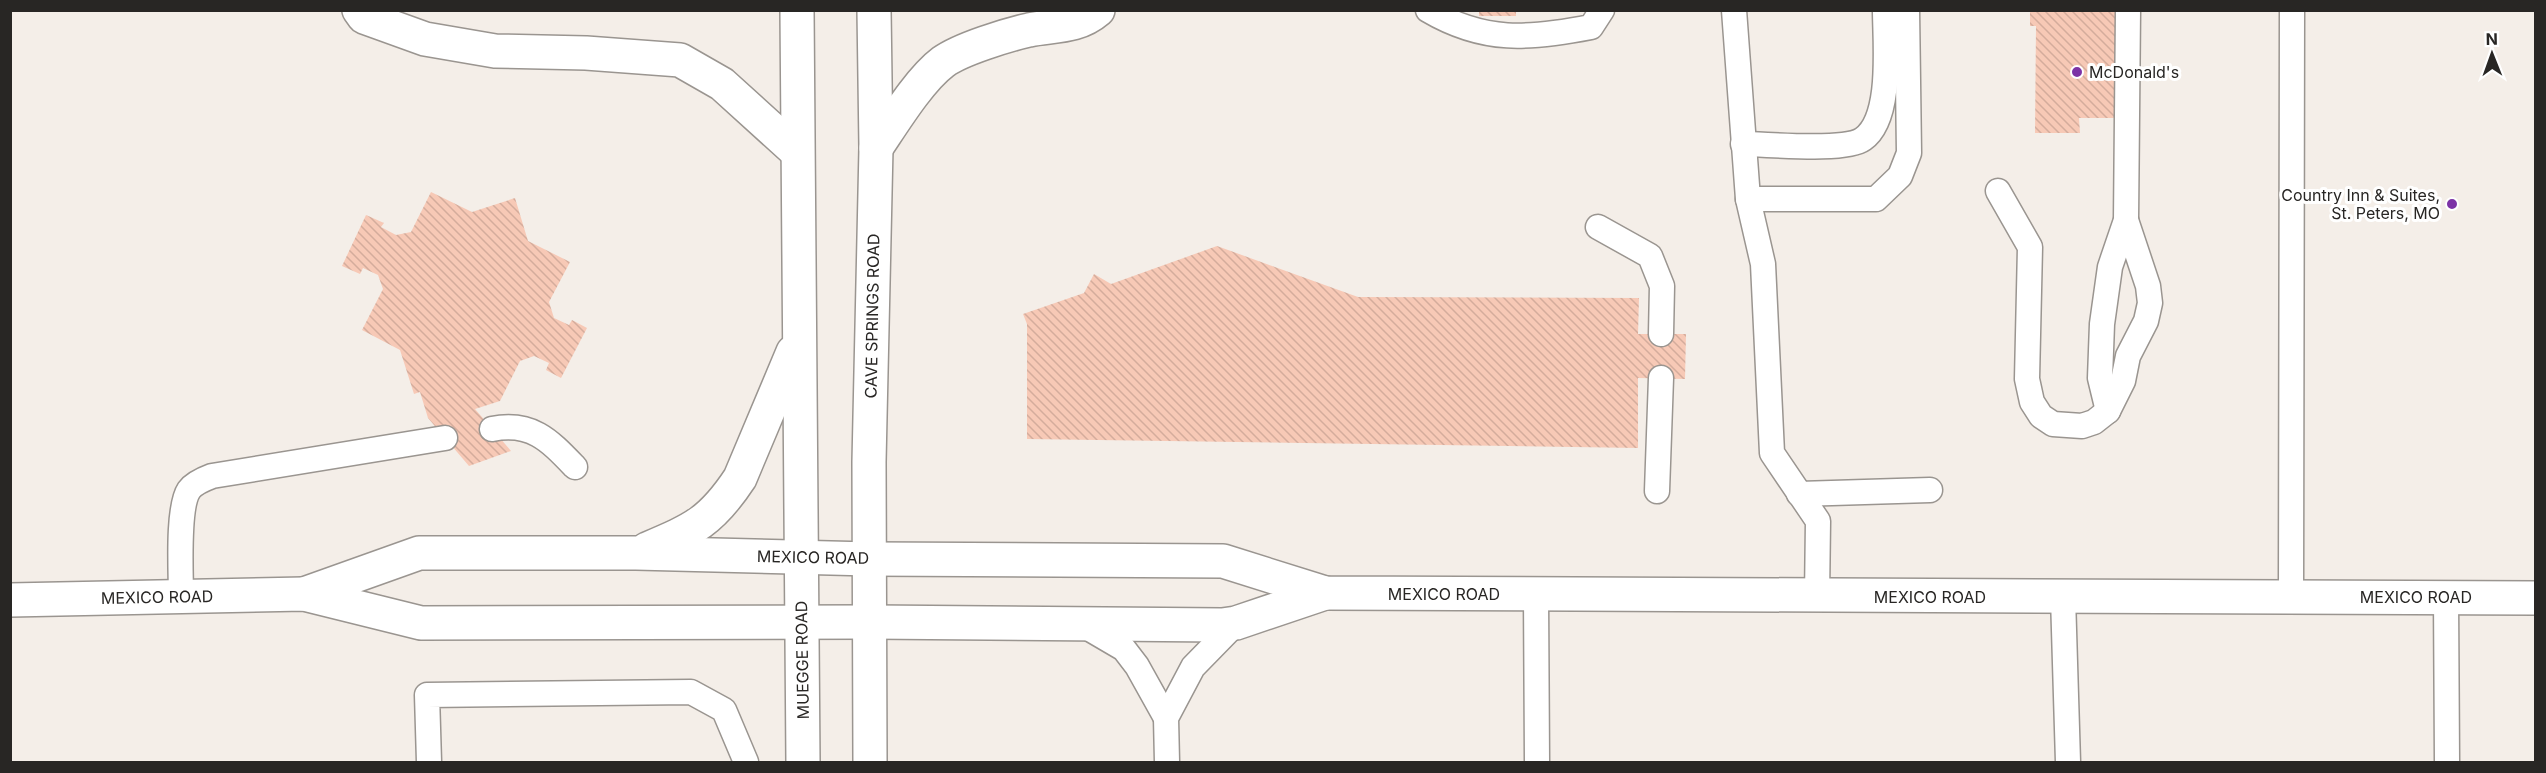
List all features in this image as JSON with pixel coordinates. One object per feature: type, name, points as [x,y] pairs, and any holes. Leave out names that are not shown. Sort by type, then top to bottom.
[{"type":"main road","points":[[359,10],[364,17],[425,39],[495,51],[586,53],[680,60],[722,84],[797,152]]},
{"type":"main road","points":[[797,10],[801,557]]},
{"type":"main road","name":"CAVE SPRINGS ROAD","points":[[871,622],[869,462],[876,148],[874,10]]},
{"type":"main road","points":[[876,148],[912,96],[943,62],[980,45],[1028,30],[1085,21],[1098,10]]},
{"type":"main road","points":[[636,553],[694,530],[711,516],[732,491],[740,478],[799,339]]},
{"type":"main road","name":"MEXICO ROAD","points":[[304,594],[419,553],[636,553],[870,559],[1223,561],[1325,593],[1817,597],[2535,598]]},
{"type":"main road","name":"MUEGGE ROAD","points":[[801,557],[803,762]]},
{"type":"main road","name":"MEXICO ROAD","points":[[10,600],[304,594],[421,623],[871,622],[1083,625],[1236,623],[1325,593]]},
{"type":"main road","points":[[870,762],[871,622]]},
{"type":"lane","points":[[1428,10],[1453,25],[1497,37],[1545,36],[1591,27],[1602,10]]},
{"type":"lane","points":[[1734,10],[1748,200],[1763,264],[1772,453],[1818,521],[1817,597]]},
{"type":"lane","points":[[1743,144],[1844,146],[1863,139],[1874,124],[1884,100],[1885,10]]},
{"type":"lane","points":[[1748,200],[1876,199],[1900,176],[1909,153],[1907,10]]},
{"type":"lane","points":[[2108,411],[2100,378],[2102,324],[2110,267],[2126,220],[2128,10]]},
{"type":"lane","points":[[2292,10],[2292,597]]},
{"type":"lane","points":[[1998,191],[2030,247],[2026,365],[2032,402],[2041,416],[2053,424],[2069,427],[2094,422],[2108,411],[2123,381],[2128,357],[2146,321],[2150,303],[2144,269],[2126,220]]},
{"type":"lane","points":[[1598,227],[1650,256],[1662,286],[1661,334]]},
{"type":"lane","points":[[1657,491],[1661,378]]},
{"type":"lane","points":[[492,429],[524,428],[547,438],[575,467]]},
{"type":"lane","points":[[181,597],[182,506],[189,490],[197,483],[212,476],[445,438]]},
{"type":"lane","points":[[1799,494],[1930,490]]},
{"type":"lane","points":[[1536,595],[1537,762]]},
{"type":"lane","points":[[2063,597],[2068,762]]},
{"type":"lane","points":[[2446,597],[2447,762]]},
{"type":"lane","points":[[1166,718],[1193,667],[1236,623]]},
{"type":"lane","points":[[1083,625],[1124,649],[1137,666],[1166,718],[1167,762]]},
{"type":"lane","points":[[429,762],[428,695],[691,692],[724,710],[746,762]]},
{"type":"building","points":[[1479,10],[1516,10],[1516,16],[1479,16]]},
{"type":"building","name":"McDonald's","points":[[2030,10],[2119,10],[2118,118],[2079,118],[2080,133],[2035,133],[2036,26],[2030,26]]},
{"type":"building","points":[[431,192],[472,212],[515,198],[528,241],[570,262],[549,302],[554,318],[569,325],[572,320],[587,328],[561,378],[546,370],[549,363],[534,356],[520,361],[500,401],[475,409],[511,451],[469,466],[428,418],[420,392],[414,394],[400,350],[362,330],[383,289],[378,275],[363,268],[360,274],[342,266],[366,215],[384,223],[381,227],[396,235],[411,232]]},
{"type":"building","points":[[1217,246],[1358,297],[1639,298],[1638,334],[1686,334],[1685,379],[1638,378],[1638,448],[1027,439],[1027,324],[1023,314],[1084,293],[1094,274],[1111,284]]},
{"type":"place","name":"McDonald's","points":[[2077,72]]},
{"type":"place","name":"Country Inn & Suites, St. Peters, MO","points":[[2452,204]]}]
